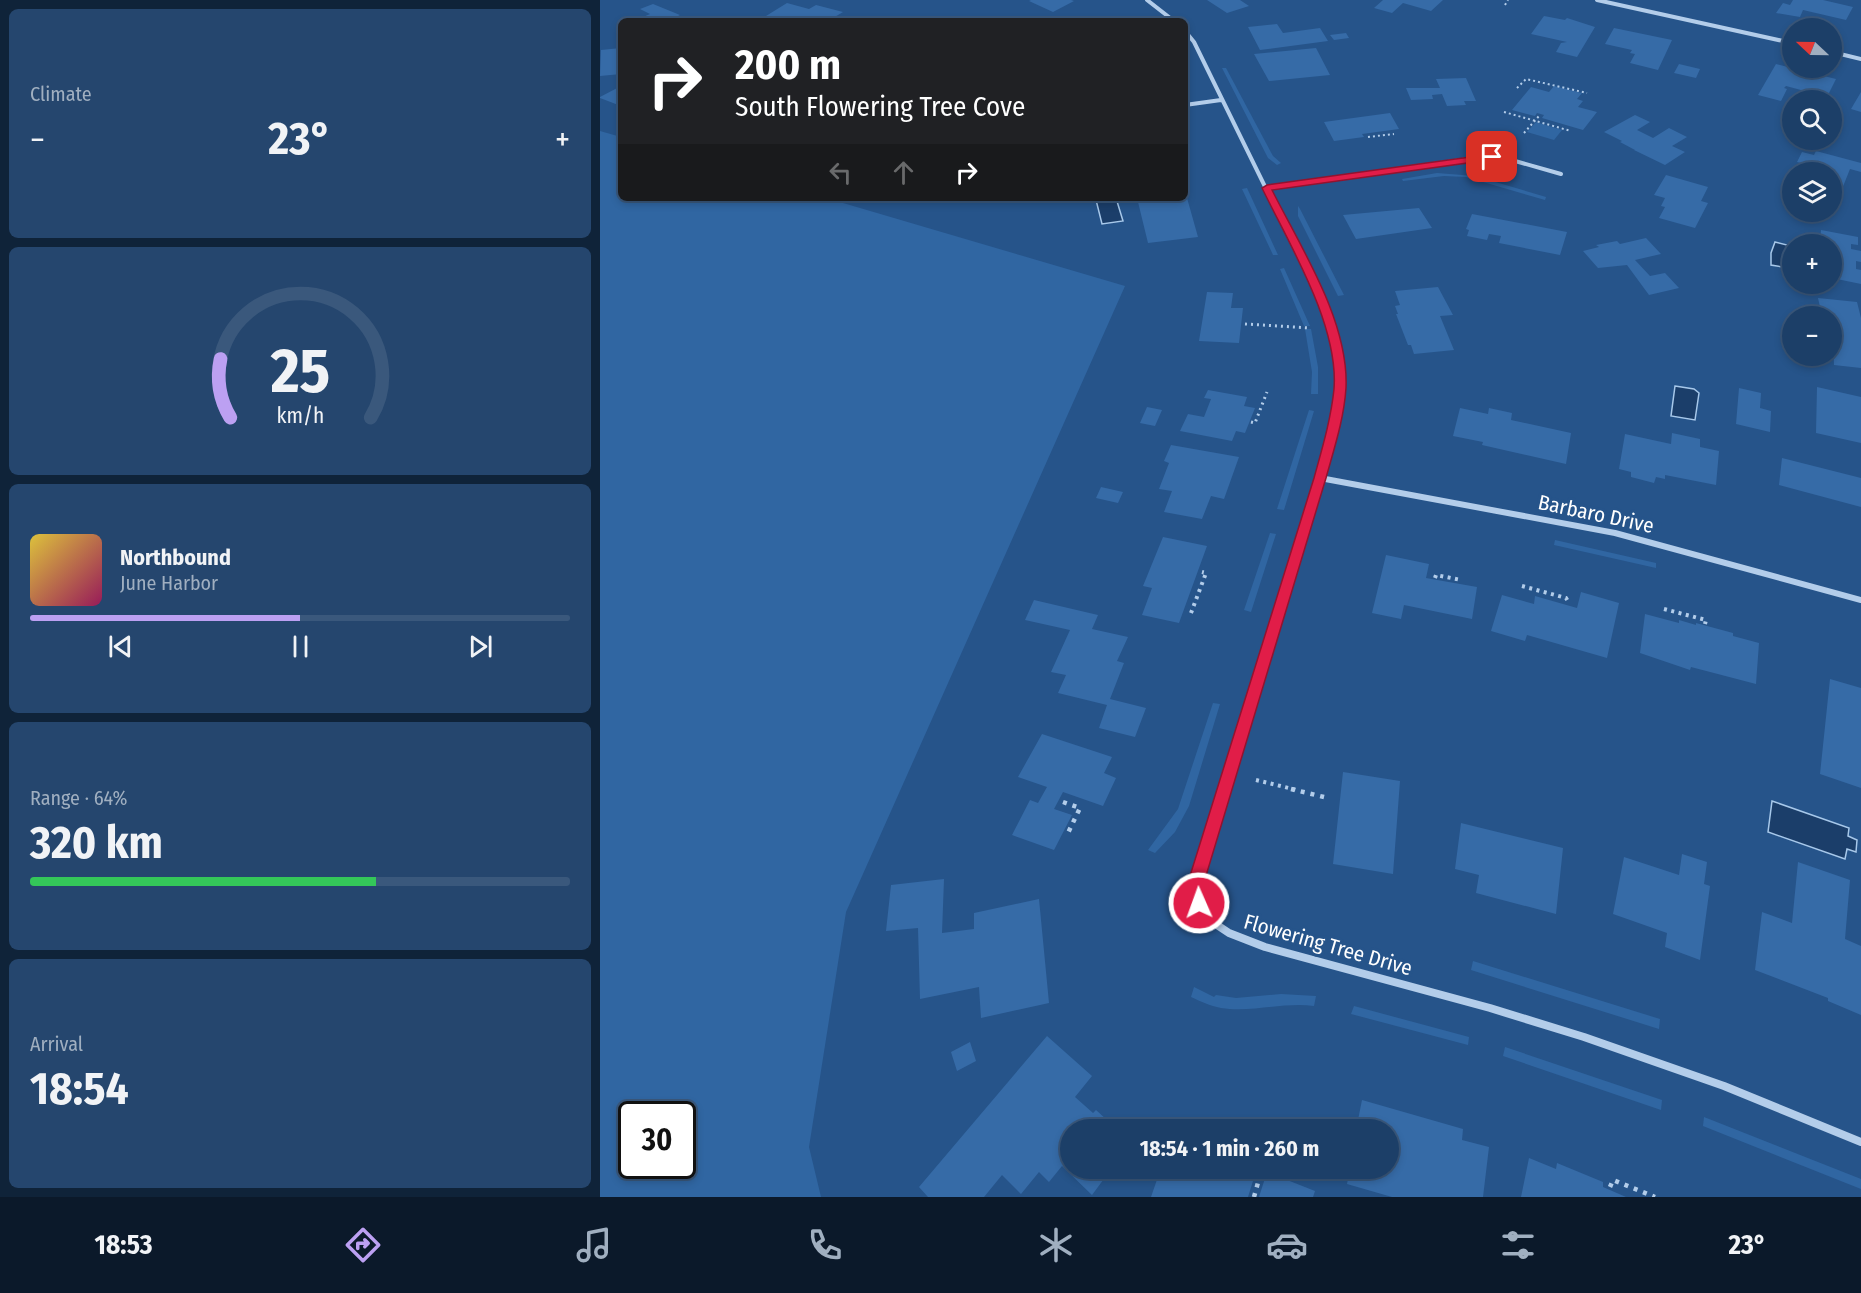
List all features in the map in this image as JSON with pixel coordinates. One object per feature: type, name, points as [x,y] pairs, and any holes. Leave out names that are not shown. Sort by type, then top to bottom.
[{"type":"street","points":[[1147,0],[1170,18]]},
{"type":"street","points":[[1597,0],[1782,41]]},
{"type":"street","name":"Flowering Tree Drive","points":[[1188,35],[1194,42],[1325,308],[1340,370],[1338,406],[1320,478],[1197,879],[1199,903],[1205,916],[1230,934],[1268,948],[1395,981],[1535,1022],[1721,1086],[1861,1142]]},
{"type":"street","points":[[1842,54],[1861,59]]},
{"type":"street","points":[[1188,105],[1221,100]]},
{"type":"street","points":[[1267,188],[1483,157],[1501,157],[1561,174]]},
{"type":"street","name":"Barbaro Drive","points":[[1320,478],[1615,533],[1861,600]]},
{"type":"path","points":[[1505,5],[1508,0]]},
{"type":"path","points":[[1517,88],[1526,79],[1587,93]]},
{"type":"path","points":[[1504,112],[1571,131]]},
{"type":"path","points":[[1524,133],[1539,116]]},
{"type":"path","points":[[1368,137],[1394,134]]},
{"type":"path","points":[[1245,324],[1311,328]]},
{"type":"path","points":[[1251,422],[1255,423],[1267,392]]},
{"type":"path","points":[[1191,613],[1206,573],[1202,572]]},
{"type":"path","points":[[1435,578],[1436,574],[1461,580]]},
{"type":"path","points":[[1522,586],[1566,598],[1569,603]]},
{"type":"path","points":[[1664,609],[1706,620],[1705,624]]},
{"type":"path","points":[[1256,780],[1328,798]]},
{"type":"path","points":[[1063,802],[1080,808],[1067,835]]},
{"type":"path","points":[[1254,1197],[1259,1179]]},
{"type":"path","points":[[1610,1187],[1613,1180],[1655,1197]]},
{"type":"shaded area","points":[[1222,68],[1226,68],[1273,156],[1281,163],[1277,165],[1268,158]]},
{"type":"shaded area","points":[[1536,122],[1562,130],[1554,140],[1527,132]]},
{"type":"shaded area","points":[[600,131],[618,136],[618,201],[836,201],[1125,286],[846,912],[809,1147],[821,1197],[600,1197]]},
{"type":"shaded area","points":[[1437,173],[1475,176],[1546,197],[1545,200],[1466,177],[1444,176],[1403,181],[1402,179]]},
{"type":"shaded area","points":[[1247,188],[1278,255],[1273,255],[1242,189]]},
{"type":"shaded area","points":[[1096,201],[1117,201],[1123,221],[1102,224]]},
{"type":"shaded area","points":[[1298,206],[1344,295],[1338,296],[1298,216]]},
{"type":"shaded area","points":[[1775,242],[1782,244],[1782,267],[1771,265],[1771,253]]},
{"type":"shaded area","points":[[1284,268],[1310,326],[1304,326],[1280,269]]},
{"type":"shaded area","points":[[1305,329],[1311,329],[1318,367],[1318,394],[1311,394],[1312,372]]},
{"type":"shaded area","points":[[1675,386],[1694,389],[1699,393],[1695,420],[1671,416]]},
{"type":"shaded area","points":[[1309,410],[1314,411],[1284,510],[1277,509]]},
{"type":"shaded area","points":[[1270,533],[1276,534],[1251,612],[1244,610]]},
{"type":"shaded area","points":[[1555,540],[1656,563],[1656,568],[1554,545]]},
{"type":"shaded area","points":[[1213,703],[1220,704],[1189,806],[1175,832],[1155,853],[1148,850],[1178,809]]},
{"type":"shaded area","points":[[1772,801],[1849,828],[1848,836],[1857,840],[1856,852],[1847,849],[1845,859],[1768,832]]},
{"type":"shaded area","points":[[1473,961],[1660,1019],[1659,1029],[1471,970]]},
{"type":"shaded area","points":[[1194,987],[1214,997],[1216,995],[1236,998],[1281,994],[1316,996],[1314,1006],[1291,1005],[1232,1009],[1213,1006],[1191,997]]},
{"type":"shaded area","points":[[1354,1006],[1469,1037],[1468,1045],[1351,1014]]},
{"type":"shaded area","points":[[1505,1047],[1662,1100],[1661,1110],[1503,1056]]},
{"type":"shaded area","points":[[1704,1117],[1861,1179],[1861,1189],[1703,1126]]},
{"type":"building","points":[[1207,0],[1240,0],[1249,6],[1227,13]]},
{"type":"building","points":[[1383,0],[1443,0],[1431,11],[1403,3],[1392,13],[1374,8]]},
{"type":"building","points":[[1793,0],[1823,0],[1853,7],[1846,20],[1803,10],[1800,17],[1776,13],[1783,3],[1790,5]]},
{"type":"building","points":[[1029,1],[1074,1],[1053,12]]},
{"type":"building","points":[[787,3],[809,9],[816,5],[843,12],[833,18],[766,16]]},
{"type":"building","points":[[653,4],[680,15],[674,18],[641,18],[650,14],[640,9]]},
{"type":"building","points":[[1544,16],[1565,20],[1567,18],[1595,27],[1577,57],[1556,52],[1561,43],[1567,42],[1531,34]]},
{"type":"building","points":[[1277,24],[1283,33],[1320,28],[1328,41],[1260,50],[1248,27]]},
{"type":"building","points":[[1614,28],[1672,40],[1658,70],[1630,63],[1635,54],[1630,53],[1632,50],[1605,44]]},
{"type":"building","points":[[1346,33],[1349,38],[1334,40],[1330,35]]},
{"type":"building","points":[[618,48],[618,74],[600,76],[601,50]]},
{"type":"building","points":[[1316,48],[1330,75],[1269,81],[1254,54]]},
{"type":"building","points":[[1679,64],[1700,69],[1696,78],[1674,73]]},
{"type":"building","points":[[1776,64],[1782,66],[1782,78],[1836,79],[1830,90],[1801,90],[1786,86],[1784,88],[1786,90],[1782,90],[1781,101],[1758,95]]},
{"type":"building","points":[[1466,78],[1476,101],[1464,101],[1466,105],[1447,106],[1442,94],[1432,95],[1433,99],[1411,100],[1406,88],[1440,88],[1436,79]]},
{"type":"building","points":[[1554,86],[1582,93],[1577,99],[1583,101],[1578,107],[1597,112],[1583,130],[1542,118],[1544,115],[1537,113],[1535,116],[1512,110],[1531,87],[1549,92]]},
{"type":"building","points":[[618,88],[618,105],[600,97]]},
{"type":"building","points":[[1861,92],[1861,112],[1851,109]]},
{"type":"building","points":[[1390,113],[1399,129],[1362,134],[1364,137],[1334,141],[1324,122]]},
{"type":"building","points":[[1635,115],[1650,122],[1637,130],[1653,138],[1669,128],[1687,137],[1672,146],[1685,152],[1665,165],[1604,132]]},
{"type":"building","points":[[1816,151],[1861,163],[1861,172],[1850,169],[1842,189],[1842,162],[1797,162],[1802,152],[1814,155]]},
{"type":"building","points":[[1666,175],[1708,187],[1701,201],[1708,203],[1695,228],[1659,218],[1665,207],[1661,206],[1665,198],[1654,195]]},
{"type":"building","points":[[1188,201],[1198,237],[1148,243],[1138,202]]},
{"type":"building","points":[[1419,208],[1432,228],[1356,239],[1343,215]]},
{"type":"building","points":[[1472,214],[1567,232],[1560,255],[1499,243],[1501,236],[1489,234],[1487,240],[1467,236],[1469,230],[1466,229]]},
{"type":"building","points":[[1821,230],[1858,237],[1858,245],[1851,244],[1851,249],[1861,251],[1861,262],[1856,261],[1856,269],[1861,270],[1861,284],[1842,280],[1842,234],[1821,234]]},
{"type":"building","points":[[1646,238],[1661,254],[1635,260],[1650,276],[1665,273],[1679,288],[1649,295],[1627,265],[1598,268],[1583,251],[1599,247],[1596,245],[1617,241],[1620,244]]},
{"type":"building","points":[[1438,287],[1453,315],[1440,316],[1454,350],[1414,354],[1396,314],[1398,314],[1395,306],[1400,305],[1395,291]]},
{"type":"building","points":[[1207,292],[1233,293],[1231,308],[1243,308],[1239,343],[1199,341]]},
{"type":"building","points":[[1818,298],[1857,302],[1861,318],[1861,368],[1842,366],[1842,306],[1820,306]]},
{"type":"building","points":[[1817,387],[1861,397],[1861,443],[1816,433]]},
{"type":"building","points":[[1739,388],[1761,393],[1760,408],[1771,411],[1770,432],[1736,424]]},
{"type":"building","points":[[1208,390],[1247,397],[1244,406],[1255,408],[1245,433],[1236,431],[1232,441],[1180,431],[1188,414],[1204,417],[1211,399],[1204,398]]},
{"type":"building","points":[[1147,407],[1162,410],[1155,426],[1140,423]]},
{"type":"building","points":[[1460,408],[1488,414],[1489,408],[1512,413],[1511,420],[1571,433],[1566,464],[1453,436]]},
{"type":"building","points":[[1672,433],[1700,439],[1700,447],[1719,451],[1716,485],[1665,475],[1665,479],[1656,477],[1654,483],[1631,477],[1631,472],[1619,469],[1625,434],[1671,444]]},
{"type":"building","points":[[1171,445],[1239,457],[1224,499],[1211,496],[1202,519],[1164,512],[1172,491],[1159,489],[1169,463],[1164,461]]},
{"type":"building","points":[[1782,458],[1861,478],[1861,507],[1779,485]]},
{"type":"building","points":[[1101,487],[1123,492],[1118,503],[1096,498]]},
{"type":"building","points":[[1163,537],[1207,546],[1179,623],[1142,615],[1152,588],[1143,586]]},
{"type":"building","points":[[1386,555],[1429,564],[1426,578],[1477,587],[1472,619],[1404,605],[1401,619],[1372,613]]},
{"type":"building","points":[[1581,592],[1619,603],[1607,658],[1527,635],[1525,641],[1491,631],[1502,595],[1534,604],[1535,596],[1577,608]]},
{"type":"building","points":[[1034,600],[1098,615],[1092,629],[1128,637],[1117,661],[1124,663],[1110,699],[1146,708],[1135,737],[1099,728],[1107,705],[1058,693],[1066,675],[1051,672],[1070,630],[1025,620]]},
{"type":"building","points":[[1645,614],[1679,623],[1679,620],[1696,625],[1696,623],[1759,643],[1756,684],[1691,667],[1690,670],[1640,653]]},
{"type":"building","points":[[1830,679],[1861,688],[1861,788],[1820,774]]},
{"type":"building","points":[[1042,734],[1112,757],[1104,773],[1116,778],[1103,806],[1063,792],[1054,809],[1072,815],[1054,850],[1012,835],[1030,800],[1038,803],[1047,787],[1018,777]]},
{"type":"building","points":[[1343,772],[1400,781],[1393,874],[1333,864]]},
{"type":"building","points":[[1461,823],[1563,848],[1556,914],[1476,893],[1479,875],[1455,869]]},
{"type":"building","points":[[1682,854],[1707,862],[1704,884],[1710,886],[1700,960],[1665,947],[1667,933],[1613,914],[1624,857],[1679,875]]},
{"type":"building","points":[[1798,862],[1850,880],[1845,939],[1861,946],[1861,1015],[1828,1001],[1828,998],[1755,970],[1762,912],[1792,923]]},
{"type":"building","points":[[944,879],[942,933],[974,929],[974,913],[1039,899],[1049,1003],[981,1018],[979,987],[920,999],[918,928],[886,931],[891,885]]},
{"type":"building","points":[[1047,1036],[1092,1076],[1075,1097],[1093,1113],[1096,1110],[1106,1119],[1060,1119],[1060,1168],[1049,1182],[1039,1172],[1021,1194],[1002,1175],[984,1197],[928,1197],[919,1187]]},
{"type":"building","points":[[970,1042],[976,1061],[957,1071],[951,1052]]},
{"type":"building","points":[[1362,1100],[1463,1129],[1462,1140],[1489,1147],[1483,1197],[1392,1197],[1347,1184],[1348,1179],[1399,1179],[1399,1119],[1358,1119]]},
{"type":"building","points":[[1529,1158],[1556,1169],[1557,1163],[1603,1182],[1603,1187],[1626,1197],[1521,1197]]},
{"type":"building","points":[[1075,1179],[1104,1179],[1092,1195]]},
{"type":"building","points":[[1157,1179],[1254,1179],[1248,1197],[1151,1197]]},
{"type":"building","points":[[1265,1179],[1285,1179],[1315,1191],[1313,1197],[1259,1197]]},
{"type":"route","points":[[1199,903],[1197,879],[1320,478],[1333,430],[1340,387],[1337,352],[1325,308],[1267,188],[1492,157]]}]
